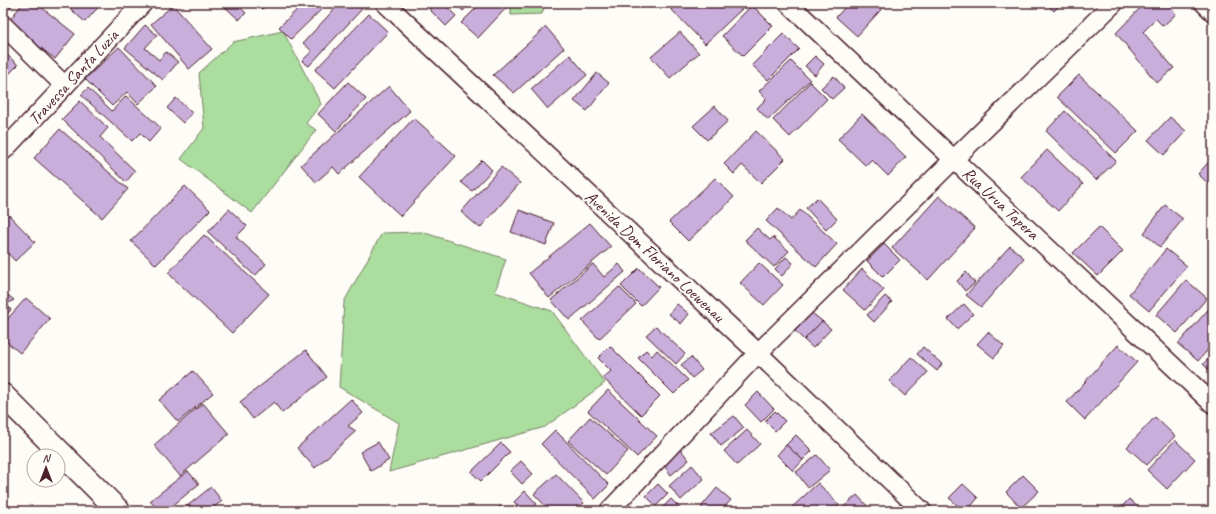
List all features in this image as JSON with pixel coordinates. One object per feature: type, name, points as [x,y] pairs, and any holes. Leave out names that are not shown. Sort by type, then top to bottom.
[{"type":"street","name":"Travessa Santa Luzia","points":[[3,151],[143,3]]},
{"type":"street","name":"Avenida Dom Floriano Loewenau","points":[[385,3],[758,353],[922,511]]},
{"type":"street","name":"Rua Urua Tapera","points":[[788,3],[1213,404]]},
{"type":"street","points":[[609,511],[758,353],[1114,3]]},
{"type":"street","points":[[1204,3],[1213,12]]},
{"type":"street","points":[[3,25],[65,86]]},
{"type":"street","points":[[3,395],[119,511]]},
{"type":"green space","points":[[511,3],[545,3],[542,14],[511,15]]},
{"type":"green space","points":[[283,31],[321,104],[306,123],[316,130],[252,213],[181,159],[204,128],[199,73],[233,42]]},
{"type":"green space","points":[[422,232],[506,259],[495,292],[552,311],[605,383],[545,427],[389,472],[399,423],[339,387],[344,302],[382,233]]},
{"type":"building","points":[[3,3],[15,3],[6,12],[3,9]]},
{"type":"building","points":[[23,3],[36,3],[75,34],[55,59],[8,22]]},
{"type":"building","points":[[64,3],[102,3],[85,22]]},
{"type":"building","points":[[221,3],[238,3],[237,4],[246,13],[239,20]]},
{"type":"building","points":[[257,3],[268,3],[262,9]]},
{"type":"building","points":[[304,3],[328,3],[291,39],[279,27]]},
{"type":"building","points":[[340,3],[355,3],[362,9],[309,66],[302,61],[312,51],[303,43]]},
{"type":"building","points":[[435,3],[443,3],[456,16],[446,26],[429,9]]},
{"type":"building","points":[[455,3],[471,3],[463,11]]},
{"type":"building","points":[[481,3],[503,3],[507,7],[478,38],[461,23]]},
{"type":"building","points":[[673,3],[743,3],[745,6],[705,44],[669,7]]},
{"type":"building","points":[[849,3],[887,3],[857,36],[836,17]]},
{"type":"building","points":[[1045,3],[1062,3],[1054,11]]},
{"type":"building","points":[[1145,3],[1166,3],[1176,14],[1163,26],[1156,19],[1143,32],[1174,68],[1157,83],[1116,33]]},
{"type":"building","points":[[173,5],[212,49],[189,69],[151,24]]},
{"type":"building","points":[[752,5],[773,26],[743,56],[722,36]]},
{"type":"building","points":[[369,14],[388,32],[335,88],[315,70]]},
{"type":"building","points":[[145,25],[157,35],[145,48],[159,60],[166,52],[178,62],[163,80],[125,48]]},
{"type":"building","points":[[546,27],[564,48],[514,93],[493,75]]},
{"type":"building","points":[[680,32],[699,53],[670,78],[651,57]]},
{"type":"building","points":[[783,34],[799,49],[768,80],[752,65]]},
{"type":"building","points":[[119,47],[157,86],[138,104],[127,92],[112,106],[85,79]]},
{"type":"building","points":[[3,51],[18,65],[3,80]]},
{"type":"building","points":[[570,55],[587,75],[548,109],[531,89]]},
{"type":"building","points":[[815,56],[824,64],[815,75],[805,66]]},
{"type":"building","points":[[791,61],[810,80],[768,120],[757,108],[766,99],[759,91]]},
{"type":"building","points":[[597,73],[609,83],[587,111],[574,101]]},
{"type":"building","points":[[1079,75],[1138,131],[1116,153],[1057,97]]},
{"type":"building","points":[[834,76],[844,88],[832,99],[821,88]]},
{"type":"building","points":[[348,82],[366,99],[336,131],[318,114]]},
{"type":"building","points":[[810,82],[827,99],[790,137],[773,120]]},
{"type":"building","points":[[389,86],[410,111],[339,174],[333,167],[316,182],[301,165]]},
{"type":"building","points":[[88,88],[112,111],[126,96],[161,128],[149,142],[140,133],[132,141],[81,95]]},
{"type":"building","points":[[176,98],[192,113],[183,123],[167,108]]},
{"type":"building","points":[[80,101],[108,128],[100,137],[135,171],[126,182],[62,119]]},
{"type":"building","points":[[715,106],[728,121],[707,140],[693,126]]},
{"type":"building","points":[[1065,111],[1116,161],[1096,180],[1046,131]]},
{"type":"building","points":[[862,114],[906,157],[888,176],[872,160],[866,166],[838,139]]},
{"type":"building","points":[[1170,117],[1186,131],[1164,155],[1148,140]]},
{"type":"building","points":[[414,118],[456,156],[401,216],[359,177]]},
{"type":"building","points":[[60,129],[128,189],[102,218],[34,158]]},
{"type":"building","points":[[756,131],[785,159],[761,183],[742,165],[734,174],[724,164]]},
{"type":"building","points":[[1047,150],[1083,184],[1058,211],[1021,177]]},
{"type":"building","points":[[1213,157],[1213,188],[1198,174]]},
{"type":"building","points":[[482,160],[492,170],[472,191],[461,182]]},
{"type":"building","points":[[501,167],[520,183],[480,228],[461,212]]},
{"type":"building","points":[[715,178],[734,197],[688,241],[669,222]]},
{"type":"building","points":[[185,186],[210,210],[156,265],[131,241]]},
{"type":"building","points":[[939,196],[975,228],[928,280],[892,248]]},
{"type":"building","points":[[817,198],[837,219],[826,230],[806,208]]},
{"type":"building","points":[[1165,205],[1183,219],[1160,247],[1144,233]]},
{"type":"building","points":[[778,208],[791,220],[800,210],[837,244],[816,267],[766,221]]},
{"type":"building","points":[[229,209],[247,226],[236,237],[266,264],[255,276],[208,232]]},
{"type":"building","points":[[519,210],[554,223],[546,245],[511,232]]},
{"type":"building","points":[[7,213],[35,242],[15,261],[3,248],[3,216]]},
{"type":"building","points":[[590,223],[611,247],[549,298],[529,273]]},
{"type":"building","points":[[1099,227],[1123,251],[1098,276],[1073,253]]},
{"type":"building","points":[[757,228],[770,240],[773,237],[789,251],[774,267],[745,240]]},
{"type":"building","points":[[204,235],[269,294],[232,333],[168,273]]},
{"type":"building","points":[[884,244],[900,260],[883,277],[867,261]]},
{"type":"building","points":[[1010,246],[1024,258],[981,307],[966,295]]},
{"type":"building","points":[[1166,249],[1187,266],[1149,311],[1129,294]]},
{"type":"building","points":[[786,257],[793,263],[782,276],[775,269]]},
{"type":"building","points":[[759,263],[783,285],[764,305],[740,283]]},
{"type":"building","points":[[593,264],[604,277],[619,264],[625,272],[569,320],[551,300]]},
{"type":"building","points":[[639,268],[659,287],[641,306],[621,286]]},
{"type":"building","points":[[862,269],[884,290],[865,310],[843,290]]},
{"type":"building","points":[[966,272],[975,283],[965,291],[957,281]]},
{"type":"building","points":[[1186,280],[1207,298],[1177,333],[1156,315]]},
{"type":"building","points":[[619,287],[636,304],[599,339],[582,321]]},
{"type":"building","points":[[3,291],[14,300],[7,304],[11,310],[3,318]]},
{"type":"building","points":[[885,296],[892,302],[874,322],[867,315]]},
{"type":"building","points":[[26,298],[50,319],[20,353],[3,339],[3,324]]},
{"type":"building","points":[[677,304],[689,314],[681,324],[669,314]]},
{"type":"building","points":[[964,304],[973,314],[957,329],[948,319]]},
{"type":"building","points":[[1213,304],[1213,344],[1198,361],[1178,344]]},
{"type":"building","points":[[812,313],[822,321],[804,340],[795,331]]},
{"type":"building","points":[[822,321],[831,329],[813,348],[804,340]]},
{"type":"building","points":[[656,326],[685,354],[676,364],[646,335]]},
{"type":"building","points":[[988,332],[1004,346],[994,358],[977,344]]},
{"type":"building","points":[[1118,345],[1137,362],[1085,420],[1067,402]]},
{"type":"building","points":[[610,346],[660,396],[641,415],[603,378],[611,371],[598,358]]},
{"type":"building","points":[[923,347],[942,364],[937,371],[917,354]]},
{"type":"building","points":[[306,350],[327,377],[282,413],[274,402],[253,419],[240,402]]},
{"type":"building","points":[[646,350],[652,356],[657,350],[688,380],[674,394],[638,358]]},
{"type":"building","points":[[1213,354],[1213,374],[1203,364]]},
{"type":"building","points":[[691,357],[702,370],[692,378],[681,365]]},
{"type":"building","points":[[911,357],[928,372],[905,396],[889,381]]},
{"type":"building","points":[[193,371],[213,393],[178,422],[159,400]]},
{"type":"building","points":[[608,390],[657,436],[637,457],[588,411]]},
{"type":"building","points":[[758,392],[774,409],[761,422],[745,405]]},
{"type":"building","points":[[351,399],[363,413],[348,426],[356,431],[315,468],[297,448]]},
{"type":"building","points":[[203,403],[229,434],[180,476],[154,445]]},
{"type":"building","points":[[775,411],[785,421],[775,431],[765,421]]},
{"type":"building","points":[[734,416],[744,428],[721,446],[711,433]]},
{"type":"building","points":[[590,417],[628,451],[606,475],[568,441]]},
{"type":"building","points":[[1155,417],[1175,436],[1147,465],[1127,447]]},
{"type":"building","points":[[555,430],[609,485],[595,499],[541,444]]},
{"type":"building","points":[[747,430],[760,444],[737,465],[724,451]]},
{"type":"building","points":[[796,435],[812,451],[803,460],[786,445]]},
{"type":"building","points":[[1175,440],[1195,459],[1167,489],[1147,470]]},
{"type":"building","points":[[378,442],[389,460],[371,471],[360,452]]},
{"type":"building","points":[[501,443],[510,452],[481,481],[471,472]]},
{"type":"building","points":[[677,445],[689,460],[671,475],[659,459]]},
{"type":"building","points":[[786,445],[803,460],[793,471],[777,455]]},
{"type":"building","points":[[817,455],[830,470],[808,488],[796,472]]},
{"type":"building","points":[[521,461],[533,474],[522,484],[510,471]]},
{"type":"building","points":[[692,465],[704,479],[681,500],[669,486]]},
{"type":"building","points":[[188,471],[199,484],[166,511],[159,511],[150,501]]},
{"type":"building","points":[[556,474],[584,503],[575,511],[550,511],[534,494]]},
{"type":"building","points":[[1023,475],[1039,491],[1021,508],[1006,492]]},
{"type":"building","points":[[818,483],[839,505],[832,511],[788,511]]},
{"type":"building","points":[[658,484],[668,494],[656,506],[646,496]]},
{"type":"building","points":[[963,484],[978,498],[967,511],[964,511],[949,498]]},
{"type":"building","points":[[211,487],[222,501],[209,511],[181,511]]},
{"type":"building","points":[[717,488],[731,500],[721,511],[705,511],[701,507]]},
{"type":"building","points":[[525,491],[537,504],[530,511],[523,511],[514,502]]},
{"type":"building","points":[[857,495],[872,511],[839,511]]},
{"type":"building","points":[[671,499],[681,509],[679,511],[659,511]]},
{"type":"building","points":[[1129,499],[1139,508],[1137,511],[1118,511]]},
{"type":"building","points":[[500,506],[505,511],[494,511]]},
{"type":"building","points":[[630,506],[636,511],[627,511]]}]
